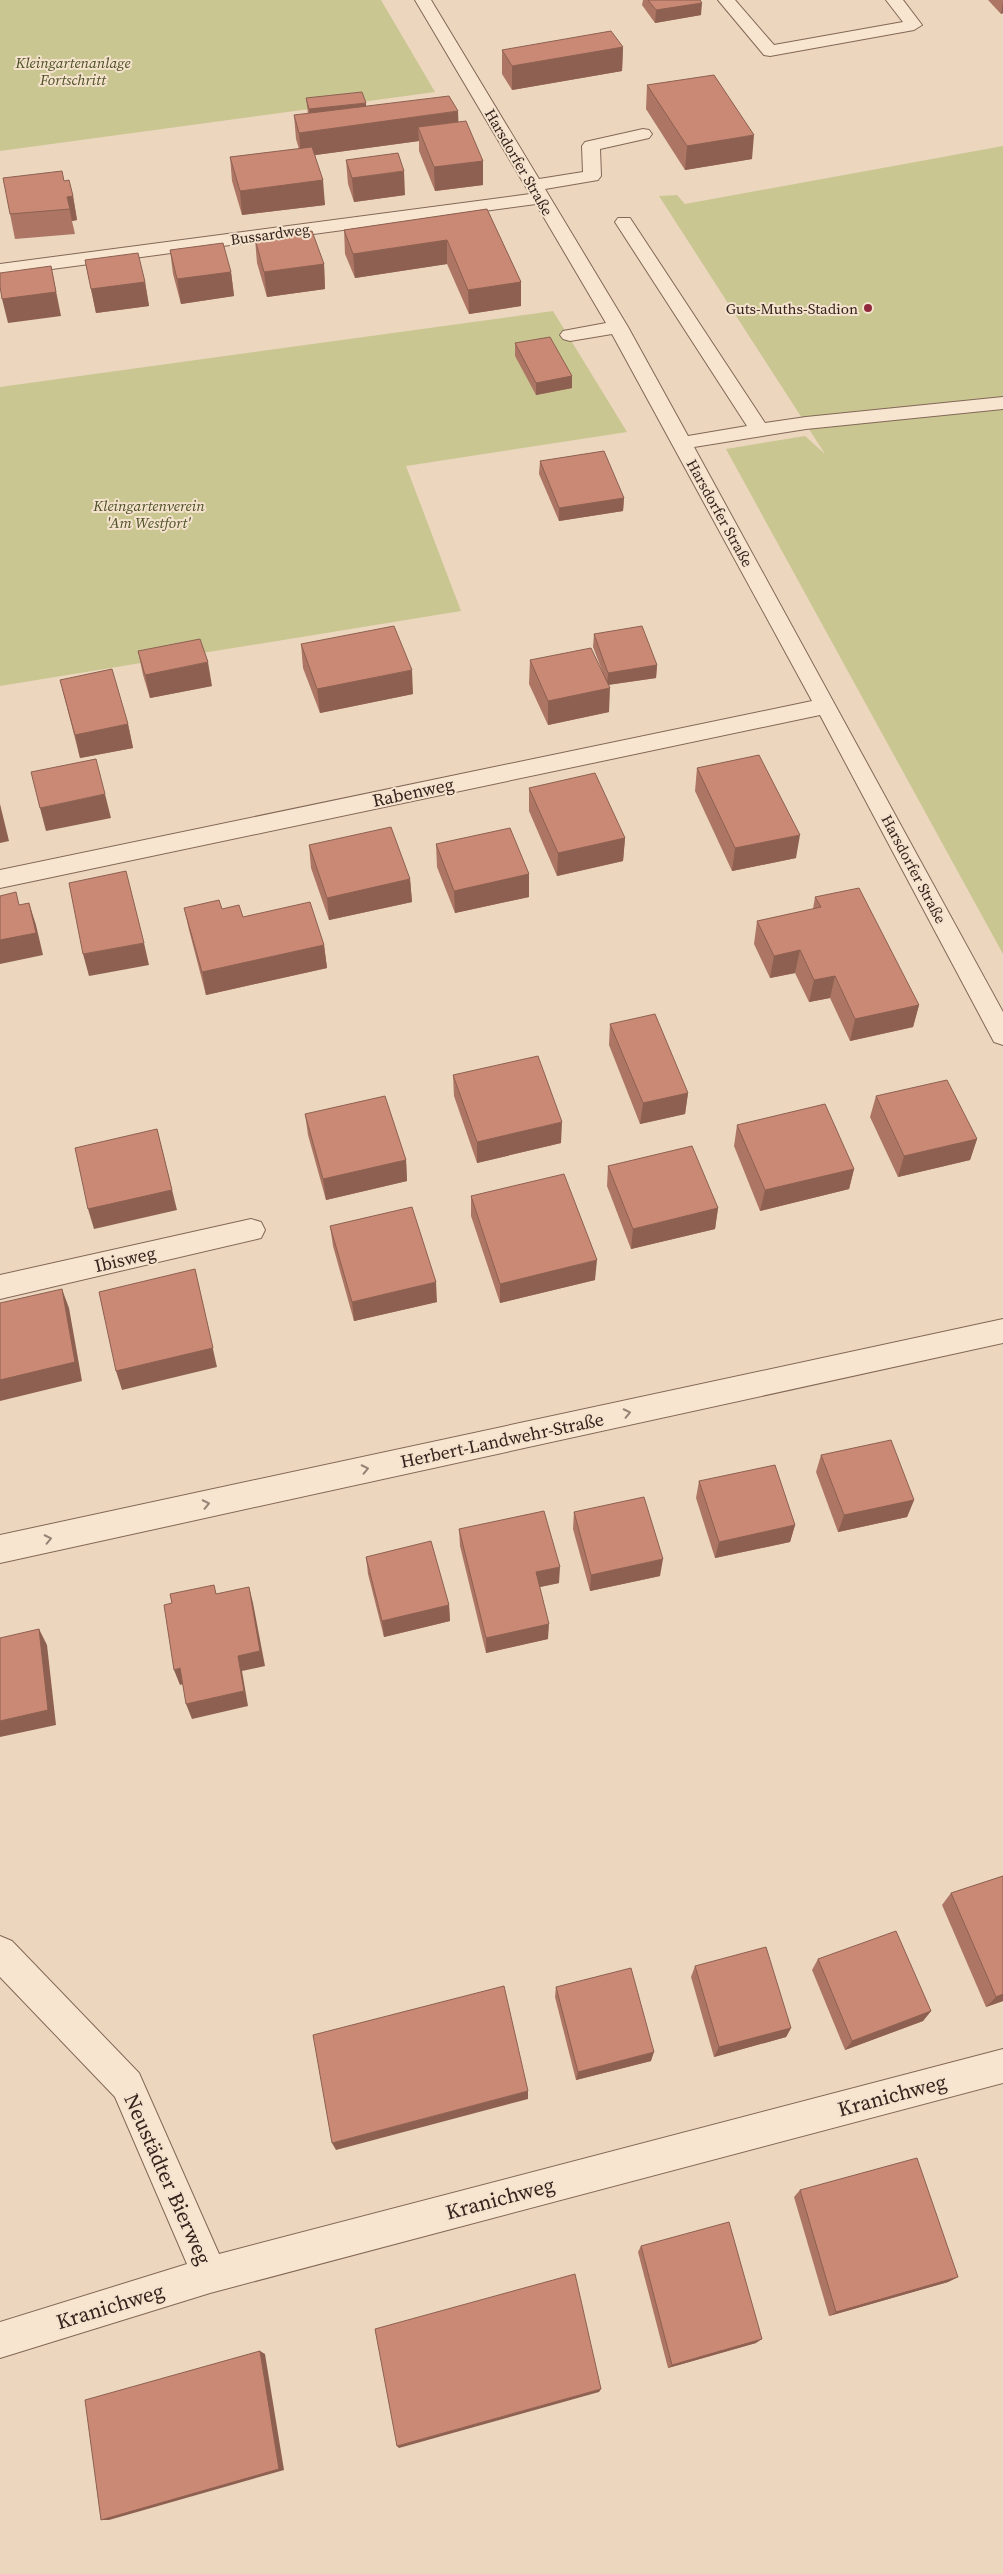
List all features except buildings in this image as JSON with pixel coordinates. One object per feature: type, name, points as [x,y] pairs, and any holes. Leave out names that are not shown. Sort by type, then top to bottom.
[{"type":"street","name":"Harsdorfer Straße","points":[[423,0],[618,327],[826,706],[1003,1035]]},
{"type":"street","points":[[726,0],[770,51],[914,25],[894,0]]},
{"type":"street","name":"Bussardweg","points":[[0,270],[536,192],[592,176],[591,146],[643,134]]},
{"type":"street","points":[[624,222],[760,431]]},
{"type":"street","points":[[570,335],[618,327]]},
{"type":"street","points":[[682,444],[806,423],[1003,403]]},
{"type":"street","name":"Rabenweg","points":[[0,879],[826,706]]},
{"type":"street","name":"Ibisweg","points":[[0,1287],[251,1230]]},
{"type":"street","name":"Herbert-Landwehr-Straße","points":[[0,1549],[1003,1331]]},
{"type":"street","name":"Neustädter Bierweg","points":[[0,1954],[127,2085],[210,2275]]},
{"type":"street","name":"Kranichweg","points":[[0,2340],[210,2275],[1003,2066]]},
{"type":"green space","name":"Kleingartenanlage Fortschritt","points":[[0,0],[381,0],[435,92],[0,151]]},
{"type":"green space","points":[[1003,146],[1003,954],[726,449],[805,436],[825,454],[659,196],[677,195],[685,204]]},
{"type":"green space","name":"Kleingartenverein 'Am Westfort'","points":[[553,311],[627,432],[406,466],[461,611],[0,686],[0,387]]},
{"type":"place","name":"Guts-Muths-Stadion","points":[[868,308]]}]
